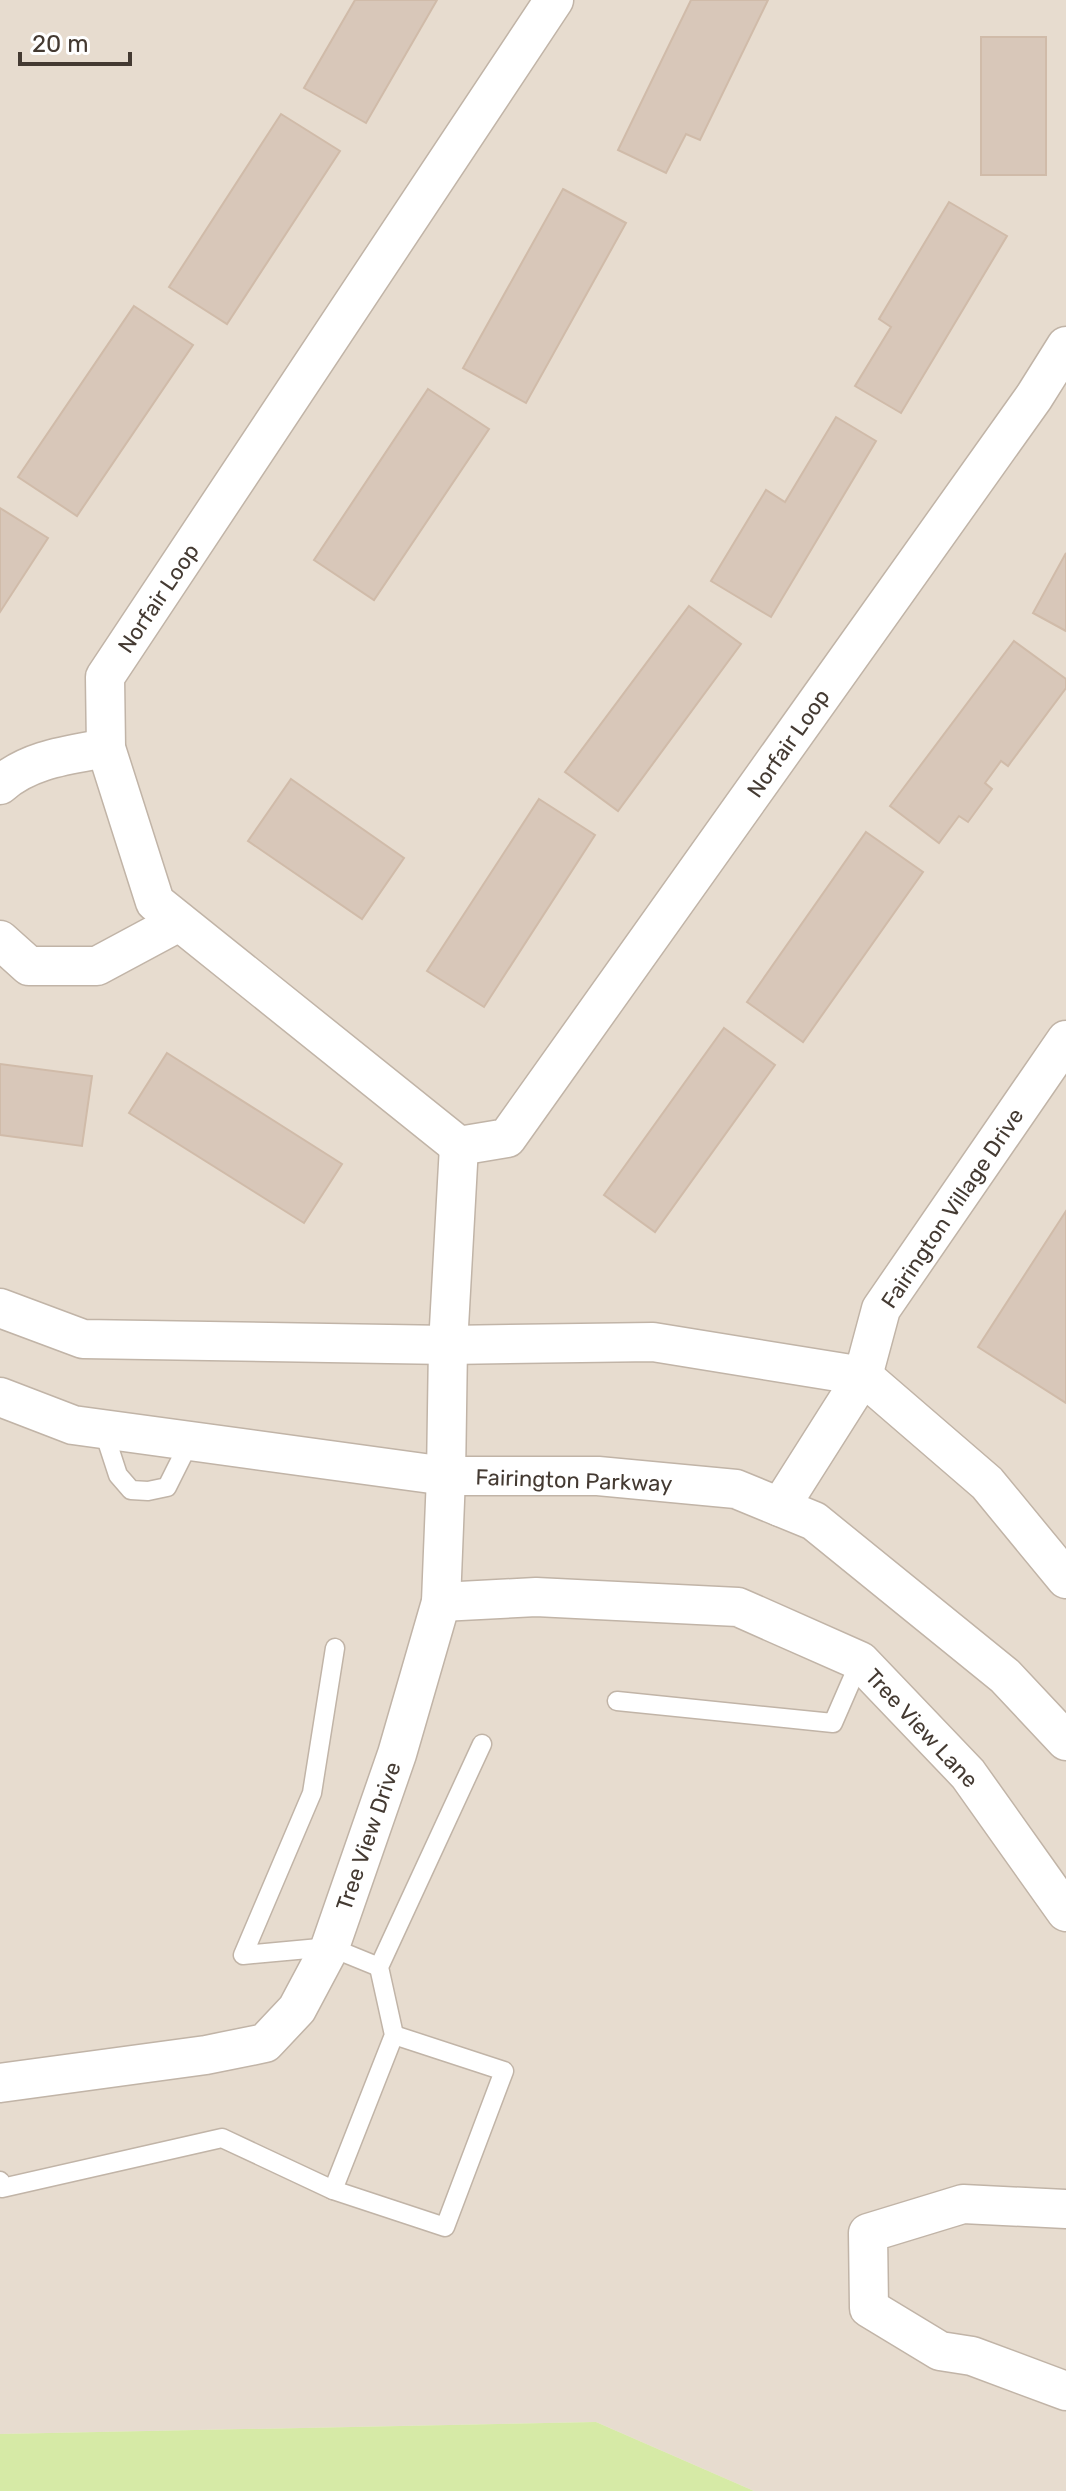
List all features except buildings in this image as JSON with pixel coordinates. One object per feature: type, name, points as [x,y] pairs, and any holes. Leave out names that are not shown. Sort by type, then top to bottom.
[{"type":"street","name":"Norfair Loop","points":[[554,0],[105,677],[106,748],[155,902],[459,1146],[507,1138],[1034,397],[1066,346]]},
{"type":"street","points":[[0,785],[10,776],[50,758],[106,748]]},
{"type":"street","points":[[0,940],[29,966],[97,966],[179,922]]},
{"type":"street","name":"Fairington Village Drive","points":[[780,1507],[863,1376],[881,1309],[1066,1040]]},
{"type":"street","points":[[448,1345],[459,1146]]},
{"type":"street","points":[[0,1308],[83,1339],[448,1345],[653,1342],[863,1376],[987,1483],[1066,1579]]},
{"type":"street","name":"Tree View Drive","points":[[0,2083],[206,2055],[265,2043],[297,2009],[330,1947],[397,1754],[441,1602],[448,1345]]},
{"type":"street","name":"Fairington Parkway","points":[[0,1397],[73,1425],[446,1476],[598,1476],[736,1489],[814,1521],[1005,1676],[1066,1741]]},
{"type":"street","name":"Tree View Lane","points":[[441,1602],[536,1597],[738,1607],[860,1661],[968,1774],[1066,1912]]},
{"type":"street","points":[[1066,2209],[963,2204],[868,2233],[869,2308],[940,2351],[972,2356],[1066,2391]]},
{"type":"lane","points":[[103,1429],[118,1475],[131,1490],[148,1491],[167,1487],[190,1441]]},
{"type":"lane","points":[[335,1648],[312,1793],[243,1955],[330,1947],[379,1967]]},
{"type":"lane","points":[[617,1701],[833,1723],[860,1661]]},
{"type":"lane","points":[[333,2190],[394,2035],[379,1967],[482,1744]]},
{"type":"lane","points":[[0,2181],[2,2188],[222,2138],[333,2190],[445,2227],[504,2071],[394,2035]]},
{"type":"shaded area","points":[[0,0],[1066,0],[1066,2491],[754,2491],[596,2422],[0,2434]]},
{"type":"green space","points":[[596,2422],[754,2491],[0,2491],[0,2434]]}]
